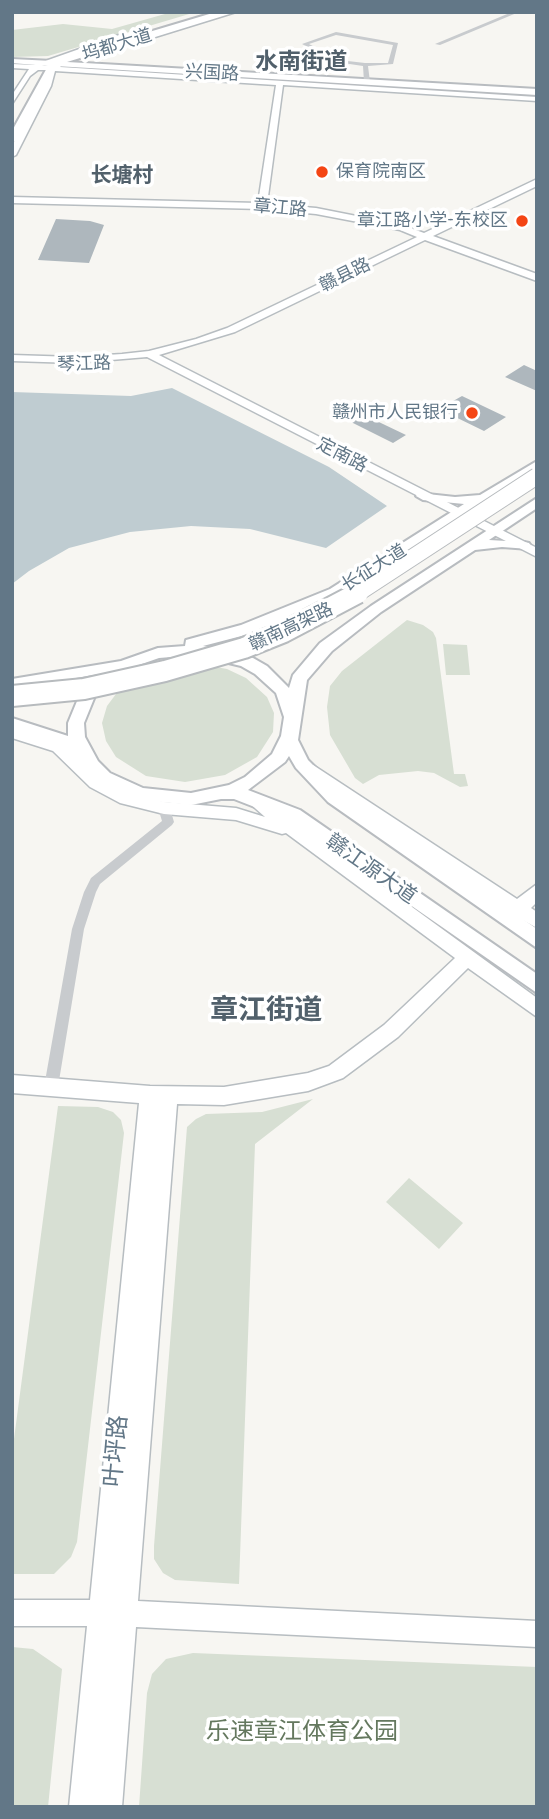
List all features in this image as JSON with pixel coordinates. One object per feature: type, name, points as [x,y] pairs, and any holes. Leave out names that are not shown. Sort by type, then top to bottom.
[{"type":"highway","name":"赣南高架路","points":[[12,696],[84,689],[165,671],[204,661],[284,632],[351,598],[537,476]]},
{"type":"highway","name":"赣南高架路","points":[[12,712],[54,708],[144,691],[231,667],[274,651],[360,610],[537,493]]},
{"type":"main road","name":"坞都大道","points":[[48,65],[215,12]]},
{"type":"main road","name":"坞都大道","points":[[48,65],[225,12]]},
{"type":"main road","points":[[12,63],[25,60],[48,65],[100,49]]},
{"type":"main road","points":[[100,49],[97,58],[102,67]]},
{"type":"main road","points":[[12,63],[37,80],[102,67],[120,67]]},
{"type":"main road","name":"兴国路","points":[[12,63],[537,94]]},
{"type":"main road","points":[[12,117],[48,65]]},
{"type":"main road","name":"兴国路","points":[[48,65],[367,80],[537,94]]},
{"type":"main road","points":[[12,140],[37,80]]},
{"type":"main road","name":"长征大道","points":[[158,653],[225,636],[335,592],[537,465]]},
{"type":"main road","points":[[423,496],[455,501],[484,499]]},
{"type":"main road","points":[[423,496],[432,512],[432,524],[427,536]]},
{"type":"main road","name":"长征大道","points":[[292,724],[299,679],[326,647],[376,609],[537,502]]},
{"type":"main road","points":[[520,513],[516,527],[530,550]]},
{"type":"main road","points":[[462,552],[488,544],[530,550]]},
{"type":"main road","points":[[12,684],[63,677],[158,653],[213,652],[247,662],[274,680],[283,691],[292,724],[279,758],[251,781],[212,796],[162,803],[121,787],[91,765],[77,747],[46,733],[12,724]]},
{"type":"main road","points":[[91,765],[77,737],[76,723],[80,708],[99,682],[130,662]]},
{"type":"main road","name":"赣江源大道","points":[[292,724],[289,740],[302,764],[334,797],[537,940]]},
{"type":"main road","name":"赣江源大道","points":[[191,799],[234,793],[279,808],[307,824],[537,985]]},
{"type":"street","points":[[12,102],[37,80],[48,65],[207,12]]},
{"type":"street","points":[[100,49],[233,12]]},
{"type":"street","points":[[438,44],[517,12]]},
{"type":"street","points":[[336,33],[396,44],[390,64],[365,65],[338,61],[305,44],[336,33]]},
{"type":"street","points":[[25,60],[81,71],[537,94]]},
{"type":"street","points":[[102,67],[367,80],[365,65]]},
{"type":"street","points":[[12,155],[37,80]]},
{"type":"street","points":[[262,204],[279,83]]},
{"type":"street","name":"赣县路","points":[[152,356],[204,346],[240,332],[537,183]]},
{"type":"street","name":"赣县路","points":[[433,236],[537,190]]},
{"type":"street","name":"章江路","points":[[12,195],[262,204],[370,219],[433,236],[537,272]]},
{"type":"street","name":"章江路","points":[[12,200],[262,204]]},
{"type":"street","name":"章江路","points":[[433,236],[537,278]]},
{"type":"street","name":"琴江路","points":[[12,358],[75,360],[152,356]]},
{"type":"street","name":"琴江路","points":[[12,364],[72,365],[152,356]]},
{"type":"street","name":"定南路","points":[[152,356],[530,550]]},
{"type":"street","points":[[12,733],[43,740],[58,747],[96,783],[118,796],[144,805],[162,803],[236,814],[260,820],[305,838]]},
{"type":"street","points":[[302,764],[537,921]]},
{"type":"street","points":[[249,797],[537,1009]]},
{"type":"street","points":[[51,1087],[78,929],[90,892],[95,881],[168,821],[162,803]]},
{"type":"street","points":[[518,909],[537,891]]},
{"type":"street","points":[[12,1084],[159,1096],[224,1096],[278,1089],[336,1072],[391,1031],[467,958]]},
{"type":"street","name":"叶坪路","points":[[83,1807],[112,1614],[159,1096]]},
{"type":"street","points":[[12,1613],[112,1614],[537,1634]]},
{"type":"street","name":"叶坪路","points":[[108,1807],[112,1614]]},
{"type":"green space","points":[[172,12],[196,12],[48,56],[12,57],[12,30],[63,24],[112,29]]},
{"type":"green space","points":[[407,620],[423,625],[433,632],[436,638],[454,774],[465,774],[468,786],[460,787],[434,773],[418,771],[379,775],[363,784],[355,778],[330,735],[327,707],[330,686],[342,671]]},
{"type":"green space","points":[[443,644],[467,645],[470,675],[446,675]]},
{"type":"green space","points":[[205,665],[227,669],[246,678],[267,697],[274,713],[273,732],[257,757],[225,775],[185,782],[146,776],[116,757],[106,741],[102,723],[107,706],[119,690]]},
{"type":"green space","points":[[313,1099],[255,1144],[239,1584],[175,1580],[163,1573],[154,1559],[154,1546],[187,1127],[206,1114],[262,1112]]},
{"type":"green space","points":[[58,1106],[98,1107],[113,1112],[121,1120],[124,1133],[77,1542],[71,1557],[54,1574],[12,1574],[12,1454]]},
{"type":"green space","points":[[409,1178],[463,1223],[439,1249],[386,1202]]},
{"type":"green space","points":[[12,1647],[33,1649],[62,1669],[48,1807],[12,1807]]},
{"type":"green space","name":"乐速章江体育公园","points":[[193,1653],[537,1667],[537,1807],[139,1807],[147,1693],[152,1674],[166,1659]]},
{"type":"shaded area","points":[[172,388],[329,467],[387,506],[326,548],[250,529],[191,526],[130,532],[69,548],[12,584],[12,392],[131,396]]},
{"type":"building","points":[[56,219],[90,221],[104,225],[89,263],[38,260]]},
{"type":"building","points":[[524,365],[537,371],[537,391],[505,377]]},
{"type":"building","name":"赣州市人民银行","points":[[462,396],[506,417],[484,431],[439,409]]},
{"type":"building","points":[[360,413],[406,435],[393,443],[347,420]]},
{"type":"place","name":"保育院南区","points":[[322,172]]},
{"type":"place","name":"章江路小学-东校区","points":[[522,221]]},
{"type":"place","name":"赣州市人民银行","points":[[472,413]]},
{"type":"district","name":"水南街道","points":[[301,62]]},
{"type":"district","name":"长塘村","points":[[122,176]]},
{"type":"district","name":"章江街道","points":[[266,1011]]}]
